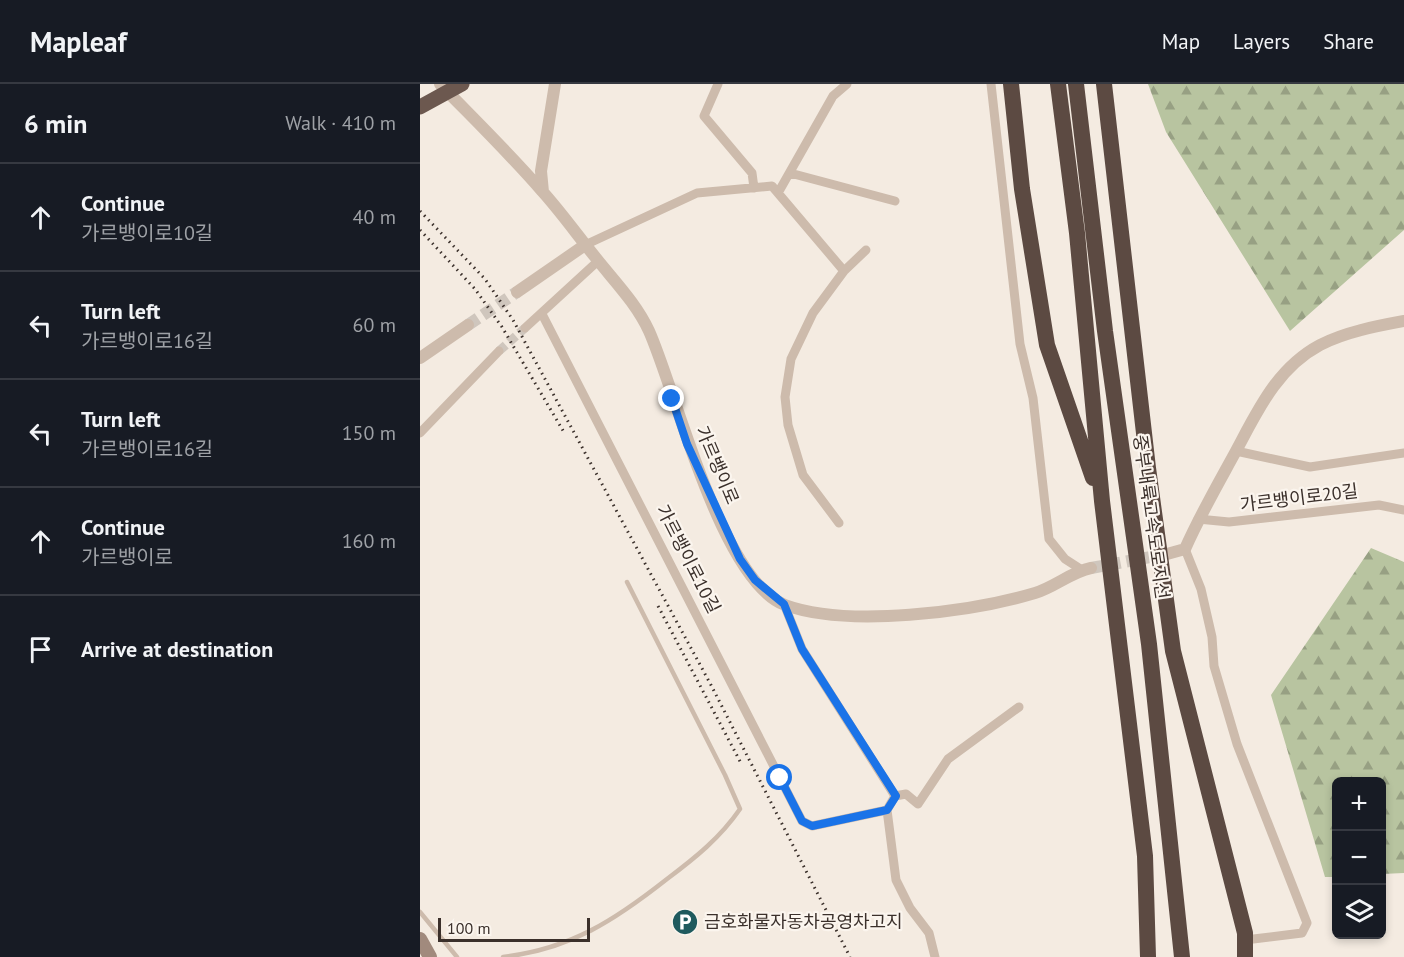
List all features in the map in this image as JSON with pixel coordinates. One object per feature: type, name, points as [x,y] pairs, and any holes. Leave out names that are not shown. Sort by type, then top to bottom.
[{"type":"highway","points":[[420,107],[462,84]]},
{"type":"highway","points":[[1011,84],[1022,189],[1047,345],[1102,501]]},
{"type":"highway","points":[[1021,84],[1022,189]]},
{"type":"highway","points":[[1058,84],[1077,233],[1102,501],[1145,856],[1148,957]]},
{"type":"highway","name":"중부내륙고속도로지선","points":[[1076,84],[1105,331],[1149,644],[1182,957]]},
{"type":"highway","points":[[1104,84],[1173,651],[1245,940],[1245,957]]},
{"type":"main road","points":[[420,939],[430,957]]},
{"type":"street","name":"가르뱅이로","points":[[440,84],[543,192],[632,301],[650,332],[687,444],[740,559],[755,580],[784,604],[843,616],[974,608],[1038,592],[1087,569]]},
{"type":"street","points":[[543,192],[542,171],[555,84]]},
{"type":"street","points":[[718,84],[704,116],[752,173],[754,188]]},
{"type":"street","points":[[778,193],[833,96],[847,84]]},
{"type":"street","points":[[991,84],[1020,344],[1033,398],[1049,539],[1065,559],[1087,569]]},
{"type":"street","points":[[789,172],[895,201]]},
{"type":"street","points":[[517,292],[585,245],[697,193],[772,186],[844,271]]},
{"type":"street","points":[[839,523],[803,475],[788,425],[784,397],[791,358],[813,313],[844,271],[866,250]]},
{"type":"street","points":[[525,328],[598,261]]},
{"type":"street","name":"가르뱅이로10길","points":[[542,314],[802,821],[812,826],[887,810]]},
{"type":"street","points":[[1245,940],[1302,933],[1307,923],[1237,744],[1214,666],[1212,637],[1201,589],[1185,549],[1198,519],[1259,406],[1281,375],[1320,345],[1373,327],[1404,321]]},
{"type":"street","points":[[420,358],[468,325]]},
{"type":"street","points":[[420,433],[499,351]]},
{"type":"street","points":[[1236,451],[1310,467],[1404,453]]},
{"type":"street","name":"가르뱅이로20길","points":[[1198,519],[1229,522],[1379,505],[1404,510]]},
{"type":"street","points":[[1167,554],[1185,549]]},
{"type":"street","points":[[784,604],[802,649],[896,796]]},
{"type":"street","points":[[935,957],[929,933],[910,908],[896,880],[887,810],[896,796],[906,794],[918,804],[948,759],[1018,707]]},
{"type":"lane","points":[[503,957],[553,947],[591,933],[622,914],[699,855],[729,825],[740,809],[627,582]]},
{"type":"lane","points":[[420,912],[458,957]]},
{"type":"green space","points":[[1148,84],[1404,84],[1404,230],[1290,331],[1166,132]]},
{"type":"green space","points":[[1371,548],[1404,562],[1404,873],[1386,874],[1386,777],[1332,777],[1332,877],[1325,877],[1271,695]]},
{"type":"tunnel","points":[[468,325],[517,292]]},
{"type":"tunnel","points":[[499,351],[525,328]]},
{"type":"tunnel","points":[[1091,568],[1167,554]]},
{"type":"railway","points":[[420,211],[485,279],[513,320],[711,685],[850,957]]},
{"type":"railway","points":[[420,230],[475,289],[502,327],[565,434]]},
{"type":"railway","points":[[658,606],[742,765]]},
{"type":"place","name":"금호화물자동차공영차고지","points":[[685,922]]},
{"type":"route","points":[[672,399],[687,444],[740,559],[755,580],[784,604],[802,649],[896,796],[887,810],[812,826],[802,821],[780,778]]}]
